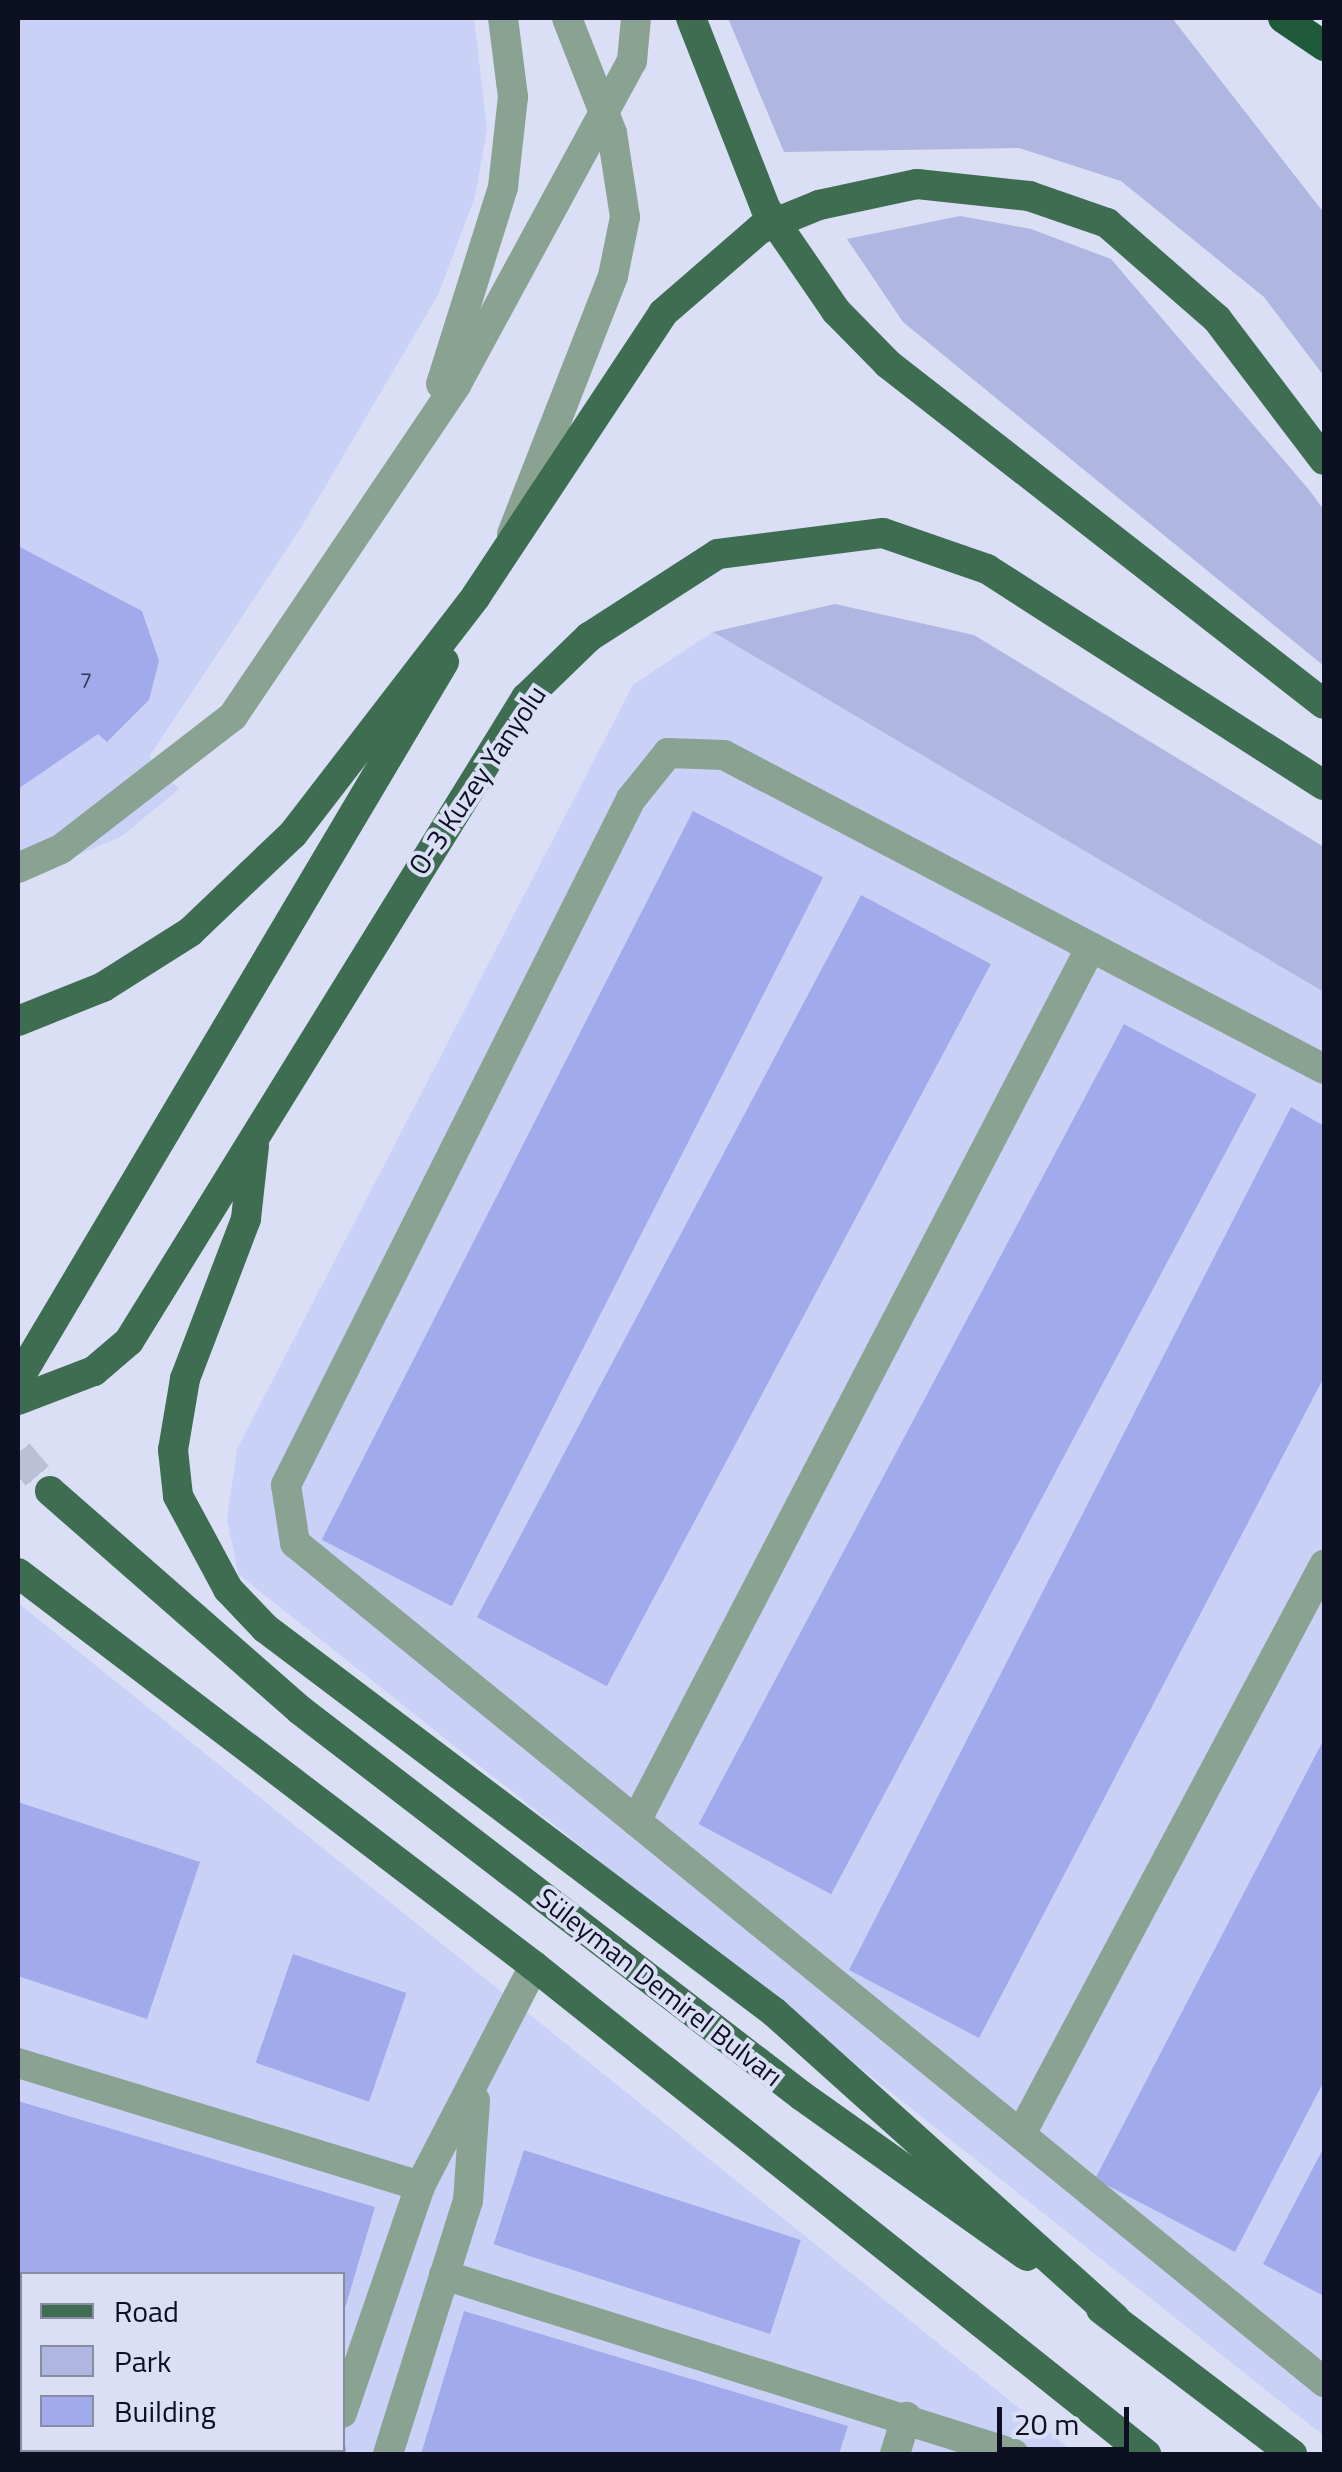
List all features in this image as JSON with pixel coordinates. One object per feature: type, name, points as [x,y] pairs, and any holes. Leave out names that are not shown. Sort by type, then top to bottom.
[{"type":"highway","points":[[1283,18],[1324,46]]},
{"type":"main road","points":[[691,18],[766,209],[836,311],[888,364],[1324,704]]},
{"type":"main road","points":[[18,1380],[423,706],[476,596],[512,534],[662,312],[760,230],[872,189],[971,186],[1106,223],[1217,319],[1324,460]]},
{"type":"main road","name":"O-3 Kuzey Yanyolu","points":[[18,1400],[94,1372],[129,1341],[526,698],[589,638],[718,554],[884,533],[987,569],[1324,785]]},
{"type":"main road","points":[[18,1021],[103,987],[190,932],[250,879],[352,762],[476,596]]},
{"type":"main road","points":[[257,1128],[246,1219],[185,1379],[173,1450],[178,1496],[218,1576],[265,1628],[774,2012],[1115,2318]]},
{"type":"main road","name":"Süleyman Demirel Bulvarı","points":[[50,1491],[156,1593],[300,1710],[802,2096],[1115,2318],[1292,2454]]},
{"type":"main road","points":[[18,1573],[534,1966],[1146,2454]]},
{"type":"street","points":[[426,430],[503,187],[512,97],[503,18]]},
{"type":"street","points":[[512,534],[613,276],[624,217],[619,166],[598,92],[567,18]]},
{"type":"street","points":[[18,868],[61,849],[199,733],[233,716],[426,430],[632,61],[636,18]]},
{"type":"street","points":[[1324,1069],[724,756],[668,753],[622,816],[286,1485],[295,1543],[1324,2382]]},
{"type":"street","points":[[636,1821],[1091,947]]},
{"type":"street","points":[[1021,2134],[1324,1565]]},
{"type":"street","points":[[345,2404],[420,2186],[476,2092],[534,1966]]},
{"type":"street","points":[[18,2064],[420,2186]]},
{"type":"street","points":[[388,2454],[468,2201],[476,2092]]},
{"type":"street","points":[[444,2276],[906,2417],[1014,2454]]},
{"type":"street","points":[[894,2454],[906,2417]]},
{"type":"shaded area","points":[[18,18],[474,18],[487,129],[475,197],[438,295],[302,526],[149,757],[179,789],[122,836],[18,881]]},
{"type":"shaded area","points":[[713,632],[1324,992],[1324,2436],[238,1574],[227,1518],[237,1449],[633,685]]},
{"type":"shaded area","points":[[18,1603],[1076,2454],[18,2454]]},
{"type":"green space","points":[[728,18],[1172,18],[1324,213],[1324,376],[1264,297],[1121,181],[1019,148],[784,152]]},
{"type":"green space","points":[[960,216],[1031,229],[1111,259],[1310,491],[1324,510],[1324,666],[903,322],[847,239]]},
{"type":"green space","points":[[835,604],[974,635],[1324,847],[1324,992],[713,632]]},
{"type":"building","points":[[18,546],[142,611],[159,661],[149,700],[107,742],[98,734],[18,789]]},
{"type":"building","points":[[693,811],[823,877],[452,1606],[322,1540]]},
{"type":"building","points":[[861,895],[991,964],[607,1686],[477,1617]]},
{"type":"building","points":[[1124,1024],[1256,1094],[831,1894],[699,1824]]},
{"type":"building","points":[[1291,1107],[1324,1126],[1324,1377],[979,2038],[849,1970]]},
{"type":"building","points":[[1324,1739],[1324,2081],[1235,2252],[1095,2179]]},
{"type":"building","points":[[18,1802],[200,1862],[147,2019],[18,1976]]},
{"type":"building","points":[[293,1954],[406,1993],[369,2102],[256,2063]]},
{"type":"building","points":[[18,2101],[375,2207],[345,2308],[345,2272],[20,2272],[18,2308]]},
{"type":"building","points":[[1324,2147],[1324,2296],[1263,2264]]},
{"type":"building","points":[[524,2150],[801,2240],[770,2334],[493,2244]]},
{"type":"building","points":[[464,2311],[848,2426],[839,2454],[421,2454]]},
{"type":"building","points":[[18,2385],[20,2452],[249,2454],[18,2454]]},
{"type":"tunnel","points":[[18,1453],[50,1491]]}]
